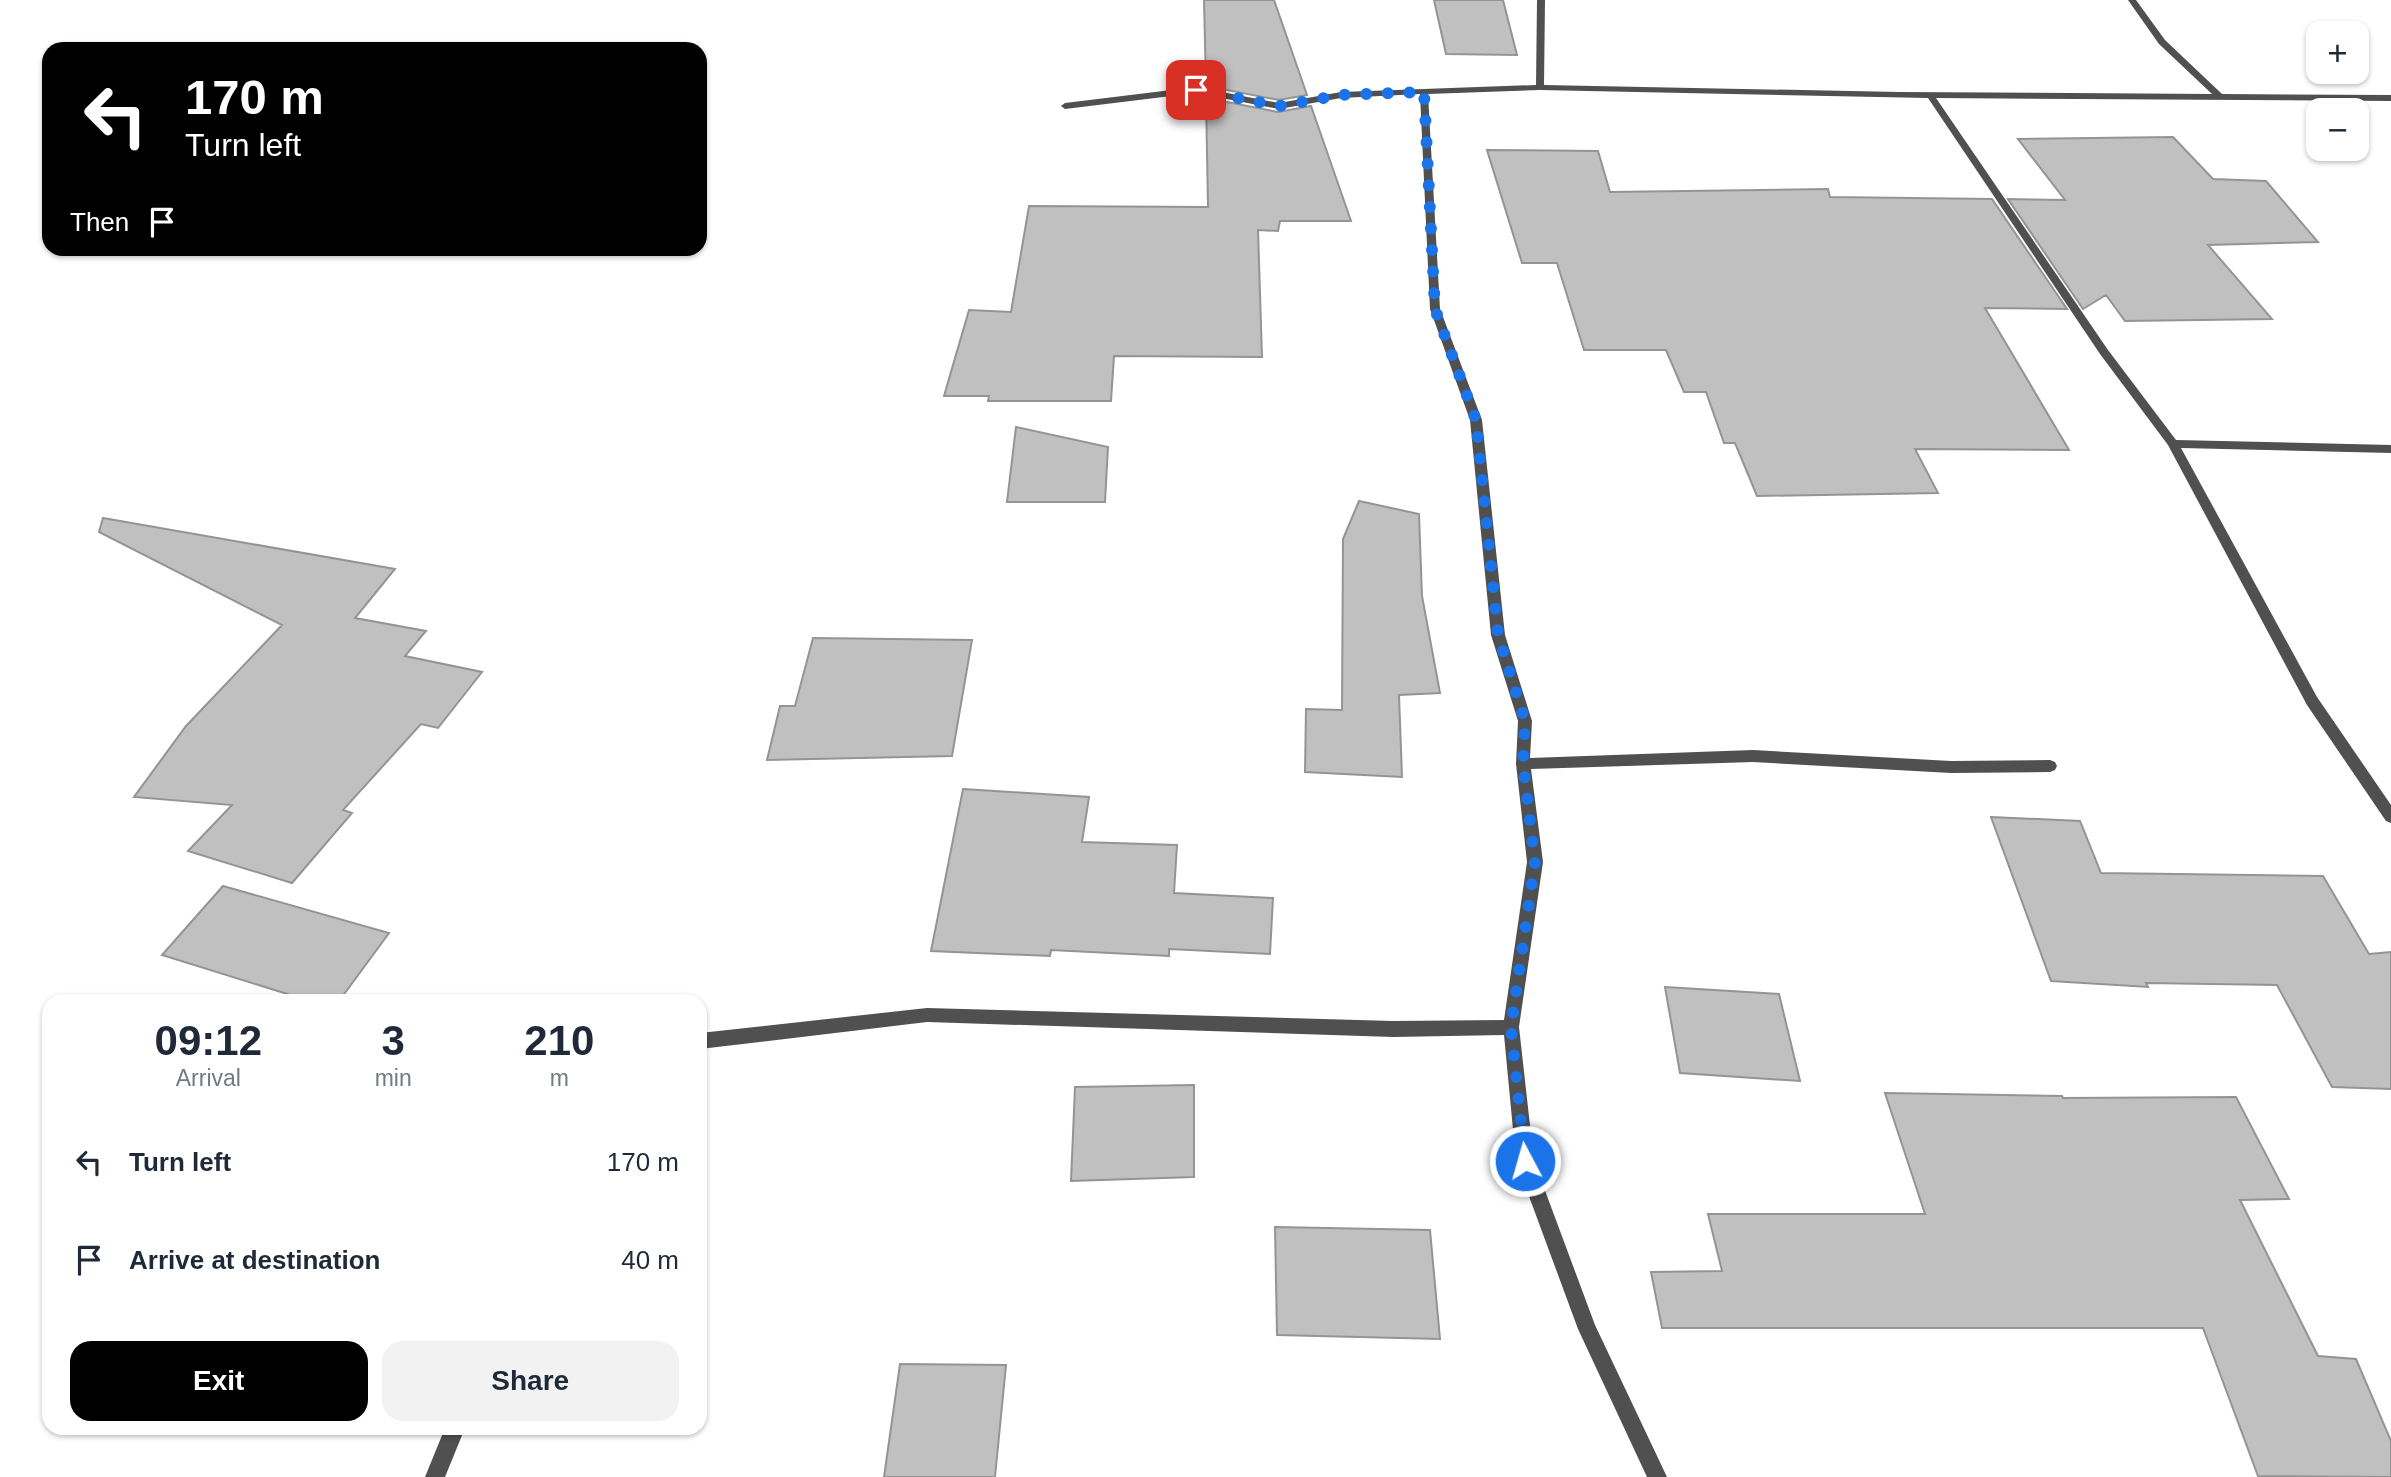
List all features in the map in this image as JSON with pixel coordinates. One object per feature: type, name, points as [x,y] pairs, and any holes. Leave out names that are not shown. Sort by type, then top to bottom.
[{"type":"street","points":[[1540,87],[1541,0]]},
{"type":"street","points":[[2132,0],[2162,42],[2219,96]]},
{"type":"street","points":[[1065,106],[1196,90],[1279,106],[1341,95],[1540,87],[1930,95],[2391,98]]},
{"type":"street","points":[[1424,92],[1435,309],[1476,420],[1498,635],[1525,721],[1523,764],[1535,862],[1511,1027],[1525,1161],[1587,1329],[1657,1477]]},
{"type":"street","points":[[1930,95],[2104,352],[2173,444],[2312,701],[2391,817]]},
{"type":"street","points":[[2173,444],[2391,449]]},
{"type":"street","points":[[1523,764],[1753,756],[1951,767],[2050,766]]},
{"type":"street","points":[[707,1040],[927,1015],[1393,1029],[1511,1027]]},
{"type":"street","points":[[435,1477],[452,1435]]},
{"type":"building","points":[[1204,0],[1274,0],[1307,95],[1279,100],[1206,86]]},
{"type":"building","points":[[1434,0],[1503,0],[1517,55],[1446,54]]},
{"type":"building","points":[[1206,98],[1278,112],[1311,106],[1351,221],[1280,221],[1278,231],[1258,230],[1262,357],[1114,356],[1111,401],[988,401],[989,396],[944,396],[969,310],[1011,312],[1029,206],[1208,207]]},
{"type":"building","points":[[2173,137],[2213,179],[2266,181],[2318,242],[2208,245],[2272,319],[2125,321],[2106,295],[2083,309],[2008,199],[2065,200],[2018,139]]},
{"type":"building","points":[[1487,150],[1598,151],[1610,192],[1828,189],[1830,197],[1992,199],[2067,309],[1985,308],[2069,450],[1915,449],[1938,493],[1757,496],[1735,443],[1724,443],[1706,392],[1684,392],[1666,350],[1584,350],[1557,263],[1522,263]]},
{"type":"building","points":[[1016,427],[1108,447],[1105,502],[1007,502]]},
{"type":"building","points":[[1359,501],[1419,514],[1422,596],[1440,693],[1399,695],[1402,777],[1305,772],[1306,709],[1342,710],[1343,539]]},
{"type":"building","points":[[103,518],[395,569],[355,618],[426,631],[405,656],[482,672],[438,728],[421,724],[343,810],[352,813],[292,883],[188,851],[232,805],[134,797],[186,726],[282,625],[99,532]]},
{"type":"building","points":[[813,638],[972,640],[952,756],[767,760],[780,706],[795,706]]},
{"type":"building","points":[[963,789],[1089,797],[1082,842],[1177,845],[1174,893],[1273,898],[1270,954],[1169,949],[1169,956],[1051,950],[1050,956],[931,951]]},
{"type":"building","points":[[1991,817],[2080,821],[2101,873],[2323,876],[2369,954],[2391,952],[2391,1089],[2332,1087],[2277,985],[2146,983],[2148,987],[2051,981]]},
{"type":"building","points":[[223,886],[389,933],[344,994],[287,994],[162,955]]},
{"type":"building","points":[[1665,987],[1779,994],[1800,1081],[1680,1073]]},
{"type":"building","points":[[1194,1085],[1194,1177],[1071,1181],[1075,1087]]},
{"type":"building","points":[[1885,1093],[2063,1098],[2236,1097],[2289,1199],[2240,1200],[2318,1356],[2356,1359],[2391,1441],[2391,1477],[2258,1476],[2203,1328],[1662,1328],[1651,1272],[1722,1271],[1708,1214],[1925,1214]]},
{"type":"building","points":[[1275,1227],[1430,1230],[1440,1339],[1277,1335]]},
{"type":"building","points":[[900,1364],[1006,1365],[995,1477],[884,1477]]},
{"type":"route","points":[[1196,90],[1279,106],[1341,95],[1424,92],[1435,309],[1476,420],[1498,635],[1525,721],[1523,764],[1535,862],[1511,1027],[1525,1161]]}]
